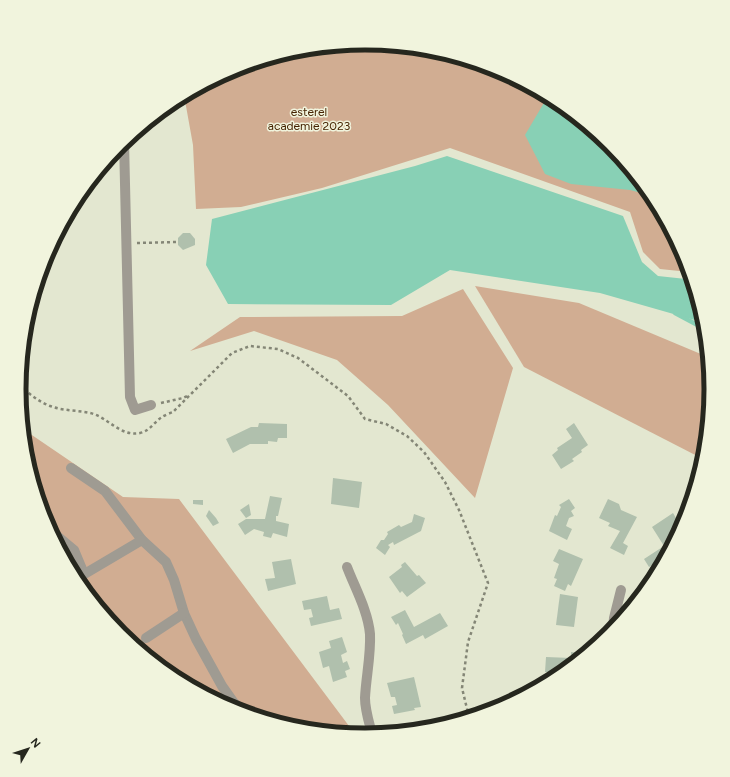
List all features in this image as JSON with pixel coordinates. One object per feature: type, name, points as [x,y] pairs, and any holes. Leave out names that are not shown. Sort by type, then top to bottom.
[{"type":"street","points":[[124,150],[130,397],[135,410],[151,405]]},
{"type":"street","points":[[71,468],[106,491],[142,540],[166,562],[174,580],[184,613],[229,699]]},
{"type":"street","points":[[62,540],[74,550],[79,570]]},
{"type":"street","points":[[82,575],[142,540]]},
{"type":"street","points":[[347,567],[370,633],[365,698],[366,712],[370,728]]},
{"type":"street","points":[[614,618],[621,590]]},
{"type":"street","points":[[146,638],[184,613]]},
{"type":"path","points":[[133,243],[178,242]]},
{"type":"path","points":[[26,391],[49,406],[63,410],[91,413],[108,421],[123,432],[135,434],[142,433],[149,430],[162,417],[173,412],[232,353],[250,346],[278,349],[298,358],[348,396],[366,419],[386,424],[407,436],[424,452],[445,482],[459,510],[488,583],[468,642],[462,688],[468,712]]},
{"type":"path","points":[[151,405],[183,398],[192,394]]},
{"type":"green space","name":"esterel academie 2023","points":[[343,50],[387,50],[409,52],[453,61],[474,67],[515,84],[553,107],[589,134],[620,165],[647,200],[659,219],[683,271],[660,269],[643,252],[630,212],[450,148],[322,188],[241,207],[196,209],[193,145],[185,102],[215,84],[256,67],[299,56]]},
{"type":"green space","points":[[475,286],[579,303],[702,354],[704,388],[703,411],[697,456],[524,367]]},
{"type":"green space","points":[[463,289],[513,368],[475,498],[388,405],[337,360],[254,331],[190,351],[240,317],[402,316]]},
{"type":"green space","points":[[29,433],[123,497],[179,499],[350,727],[321,725],[299,721],[256,710],[235,702],[195,682],[141,643],[110,612],[96,595],[71,558],[44,497]]},
{"type":"shaded area","points":[[545,102],[589,134],[605,149],[620,165],[642,193],[630,190],[571,184],[545,174],[525,135]]},
{"type":"shaded area","points":[[447,156],[623,216],[642,262],[658,276],[686,279],[697,321],[600,293],[450,270],[391,305],[228,304],[206,265],[212,219],[415,166]]},
{"type":"building","points":[[183,233],[190,233],[195,239],[195,245],[183,250],[178,245],[178,238]]},
{"type":"building","points":[[259,423],[287,424],[287,438],[278,438],[277,442],[268,441],[268,444],[250,444],[233,453],[226,439],[251,427],[258,427]]},
{"type":"building","points":[[574,423],[588,445],[581,450],[582,452],[572,459],[574,461],[561,469],[552,455],[558,450],[557,448],[572,438],[566,429]]},
{"type":"building","points":[[333,478],[362,482],[359,508],[331,504]]},
{"type":"building","points":[[270,496],[282,498],[278,516],[276,516],[276,521],[289,524],[287,537],[273,533],[271,538],[263,536],[264,532],[254,529],[245,535],[238,524],[246,519],[265,519]]},
{"type":"building","points":[[569,499],[575,508],[571,511],[574,516],[569,518],[566,526],[572,529],[567,540],[549,531],[555,515],[557,516],[561,507],[559,505]]},
{"type":"building","points":[[608,499],[619,504],[621,510],[637,517],[623,543],[628,546],[624,555],[610,548],[620,531],[608,526],[610,523],[599,518]]},
{"type":"building","points":[[193,500],[203,500],[203,505],[193,504]]},
{"type":"building","points":[[249,504],[251,515],[246,518],[240,510]]},
{"type":"building","points":[[209,510],[219,523],[213,526],[206,516]]},
{"type":"building","points":[[673,513],[677,520],[659,558],[656,562],[649,567],[644,559],[664,546],[652,527]]},
{"type":"building","points":[[414,514],[425,518],[421,531],[394,545],[393,542],[388,545],[390,547],[385,555],[376,548],[381,540],[384,540],[388,534],[387,532],[399,525],[401,527],[412,522]]},
{"type":"building","points":[[559,549],[583,559],[571,586],[568,584],[565,591],[554,586],[557,579],[554,578],[559,564],[553,561]]},
{"type":"building","points":[[291,559],[296,584],[268,591],[265,579],[275,578],[272,562]]},
{"type":"building","points":[[405,562],[417,576],[419,575],[426,583],[407,597],[402,591],[400,593],[389,577],[402,567],[401,565]]},
{"type":"building","points":[[560,594],[578,597],[574,627],[556,625]]},
{"type":"building","points":[[327,596],[330,610],[339,608],[342,619],[311,626],[309,618],[313,617],[311,609],[304,610],[302,601]]},
{"type":"building","points":[[405,610],[414,627],[440,613],[448,626],[425,639],[423,635],[406,644],[398,623],[396,625],[391,617]]},
{"type":"building","points":[[342,637],[347,652],[341,655],[343,663],[347,661],[350,669],[345,671],[347,677],[333,682],[329,666],[323,668],[319,652],[331,648],[329,641]]},
{"type":"building","points":[[571,652],[577,653],[571,657]]},
{"type":"building","points":[[546,657],[570,658],[550,672],[545,672]]},
{"type":"building","points":[[414,677],[421,707],[414,708],[415,710],[394,714],[392,706],[397,705],[395,697],[391,697],[387,683]]},
{"type":"waterway","points":[[675,313],[698,325]]}]
